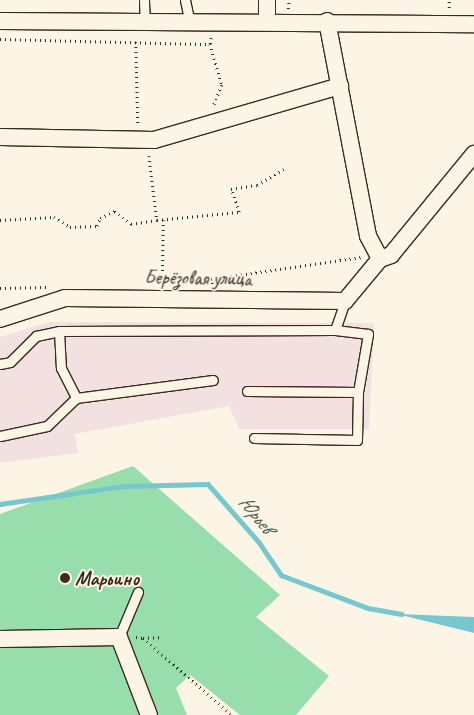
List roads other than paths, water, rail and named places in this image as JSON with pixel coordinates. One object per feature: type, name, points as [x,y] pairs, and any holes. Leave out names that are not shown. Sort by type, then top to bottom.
[{"type":"street","points":[[267,0],[267,20]]},
{"type":"street","points":[[0,21],[190,25],[267,20],[474,24]]},
{"type":"street","points":[[327,21],[368,236],[380,259]]},
{"type":"street","points":[[0,137],[146,140],[340,86]]},
{"type":"street","points":[[345,301],[380,259],[392,255],[474,154]]},
{"type":"street","name":"Берёзовая улица","points":[[0,318],[65,298],[345,301]]},
{"type":"street","points":[[0,638],[119,637],[149,715]]},
{"type":"lane","points":[[144,0],[145,24]]},
{"type":"lane","points":[[185,0],[190,25]]},
{"type":"lane","points":[[335,330],[345,301]]},
{"type":"lane","points":[[0,364],[10,362],[36,336],[59,331],[335,330],[368,334],[358,392],[357,440],[254,438]]},
{"type":"lane","points":[[59,331],[61,368],[76,398]]},
{"type":"lane","points":[[0,436],[47,426],[76,398],[213,380]]},
{"type":"lane","points":[[247,390],[358,392]]},
{"type":"lane","points":[[119,637],[138,592]]},
{"type":"water","points":[[397,614],[474,617],[474,633]]},
{"type":"waterway","name":"Юрьев","points":[[0,504],[124,486],[208,484],[259,542],[281,575],[368,608],[401,614]]},
{"type":"place","name":"Марьино","points":[[65,578]]}]
